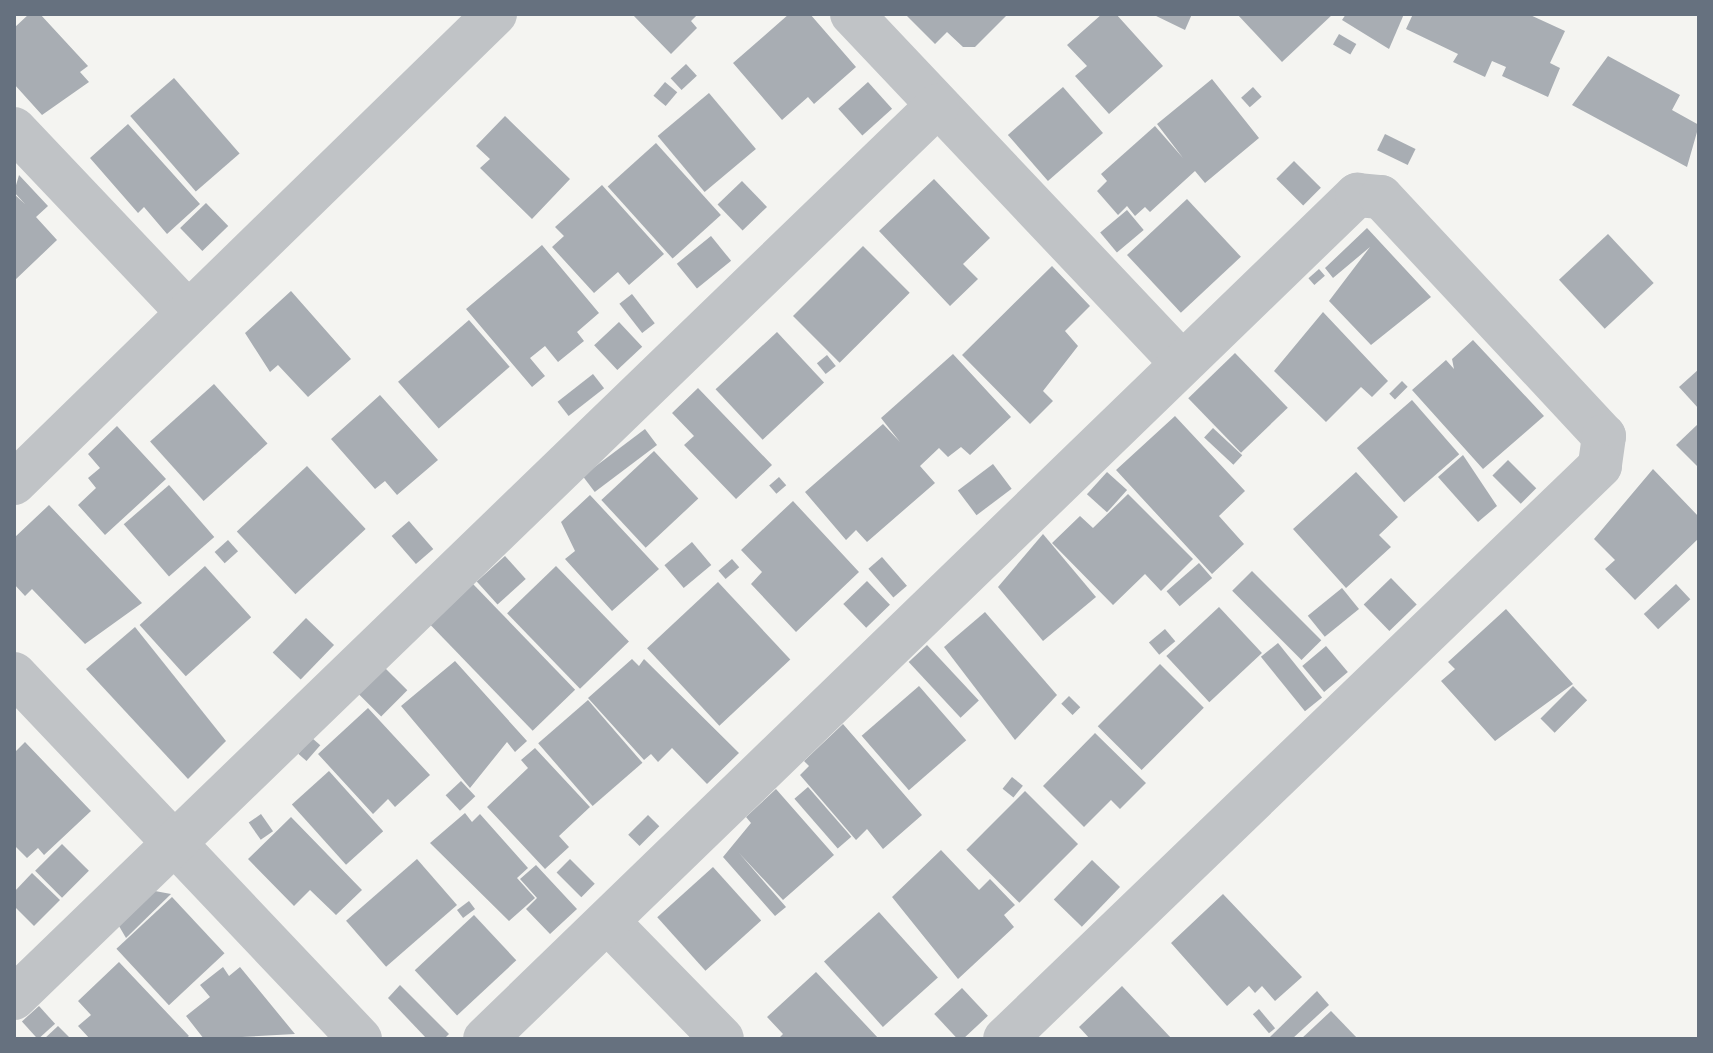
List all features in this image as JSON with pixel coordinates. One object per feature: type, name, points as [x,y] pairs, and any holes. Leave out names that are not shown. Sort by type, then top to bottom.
[{"type":"street","points":[[14,483],[186,310],[495,14]]},
{"type":"street","points":[[852,14],[1181,362]]},
{"type":"street","points":[[14,998],[937,106]]},
{"type":"street","points":[[14,129],[186,310]]},
{"type":"street","points":[[485,1039],[1181,362],[1357,195],[1381,197],[1604,436],[1600,466],[1005,1039]]},
{"type":"street","points":[[14,674],[178,840],[360,1039]]},
{"type":"street","points":[[608,922],[722,1039]]},
{"type":"building","points":[[29,14],[40,14],[88,66],[80,72],[89,82],[42,115],[14,84],[14,28]]},
{"type":"building","points":[[632,14],[698,14],[691,21],[697,28],[671,54]]},
{"type":"building","points":[[789,14],[810,14],[856,67],[814,104],[808,97],[782,120],[733,63]]},
{"type":"building","points":[[905,14],[1008,14],[975,47],[963,47],[947,32],[935,44]]},
{"type":"building","points":[[1102,14],[1116,14],[1163,66],[1109,114],[1075,76],[1087,66],[1067,45]]},
{"type":"building","points":[[1152,14],[1192,14],[1185,30]]},
{"type":"building","points":[[1237,14],[1333,14],[1282,62]]},
{"type":"building","points":[[1346,14],[1404,14],[1389,49],[1342,20]]},
{"type":"building","points":[[1413,14],[1528,14],[1565,31],[1550,63],[1560,68],[1548,97],[1502,76],[1506,67],[1492,61],[1485,77],[1453,62],[1458,54],[1406,29]]},
{"type":"building","points":[[1339,34],[1356,44],[1350,54],[1333,44]]},
{"type":"building","points":[[1608,56],[1680,95],[1672,110],[1699,125],[1687,167],[1572,105]]},
{"type":"building","points":[[686,64],[697,76],[682,90],[671,78]]},
{"type":"building","points":[[174,78],[240,153],[196,192],[130,116]]},
{"type":"building","points":[[1212,79],[1259,138],[1205,183],[1195,171],[1150,212],[1145,207],[1135,216],[1127,206],[1118,215],[1097,191],[1107,181],[1101,174],[1155,126],[1183,158],[1157,124]]},
{"type":"building","points":[[665,82],[677,92],[666,106],[653,96]]},
{"type":"building","points":[[868,82],[892,109],[862,136],[838,109]]},
{"type":"building","points":[[1063,87],[1103,133],[1048,181],[1008,135]]},
{"type":"building","points":[[1253,87],[1262,97],[1250,107],[1241,98]]},
{"type":"building","points":[[709,93],[756,149],[705,192],[658,136]]},
{"type":"building","points":[[505,116],[570,179],[532,219],[480,168],[490,159],[476,146]]},
{"type":"building","points":[[128,124],[200,204],[167,234],[144,207],[138,213],[90,158]]},
{"type":"building","points":[[1385,134],[1416,149],[1408,165],[1377,150]]},
{"type":"building","points":[[656,143],[721,215],[673,259],[608,186]]},
{"type":"building","points":[[1294,161],[1321,188],[1303,206],[1276,179]]},
{"type":"building","points":[[19,175],[48,206],[36,217],[57,240],[14,281],[14,194],[25,204],[14,192]]},
{"type":"building","points":[[934,179],[990,238],[963,264],[978,279],[950,306],[879,231]]},
{"type":"building","points":[[742,181],[767,207],[743,231],[718,205]]},
{"type":"building","points":[[602,185],[664,254],[629,285],[618,272],[594,293],[552,247],[564,236],[555,227]]},
{"type":"building","points":[[1187,199],[1241,257],[1181,313],[1127,255]]},
{"type":"building","points":[[206,203],[228,226],[202,251],[180,228]]},
{"type":"building","points":[[1127,210],[1144,230],[1117,252],[1100,232]]},
{"type":"building","points":[[1367,228],[1431,297],[1371,345],[1329,301],[1370,247],[1333,278],[1325,268]]},
{"type":"building","points":[[1608,234],[1654,283],[1605,329],[1559,280]]},
{"type":"building","points":[[711,236],[731,261],[697,289],[677,264]]},
{"type":"building","points":[[542,245],[599,313],[577,332],[584,341],[558,362],[545,346],[530,358],[545,376],[532,387],[466,309]]},
{"type":"building","points":[[863,246],[910,293],[840,363],[793,316]]},
{"type":"building","points":[[1052,266],[1090,306],[1065,331],[1078,346],[1043,391],[1053,401],[1030,424],[962,355]]},
{"type":"building","points":[[1319,269],[1325,276],[1314,285],[1308,278]]},
{"type":"building","points":[[291,291],[351,359],[308,397],[278,365],[270,372],[245,333]]},
{"type":"building","points":[[632,294],[655,323],[642,333],[619,304]]},
{"type":"building","points":[[1323,312],[1388,381],[1372,397],[1361,387],[1326,422],[1274,371]]},
{"type":"building","points":[[469,320],[510,367],[439,428],[398,382]]},
{"type":"building","points":[[619,322],[642,347],[617,370],[594,345]]},
{"type":"building","points":[[777,332],[824,382],[763,440],[716,389]]},
{"type":"building","points":[[1473,340],[1544,416],[1483,469],[1412,390],[1446,360],[1454,369],[1452,359]]},
{"type":"building","points":[[1235,353],[1288,408],[1241,453],[1188,398]]},
{"type":"building","points":[[953,354],[1011,417],[970,455],[961,447],[948,457],[939,448],[920,466],[935,483],[867,542],[856,530],[846,540],[805,492],[883,424],[900,442],[881,418]]},
{"type":"building","points":[[827,355],[836,366],[826,374],[817,363]]},
{"type":"building","points":[[1699,369],[1699,409],[1679,387]]},
{"type":"building","points":[[593,374],[604,388],[569,416],[558,402]]},
{"type":"building","points":[[1402,381],[1408,387],[1395,399],[1389,394]]},
{"type":"building","points":[[214,384],[268,443],[204,501],[150,442]]},
{"type":"building","points":[[698,388],[772,465],[736,499],[684,445],[694,436],[672,413]]},
{"type":"building","points":[[380,395],[438,460],[397,495],[385,481],[375,489],[331,439]]},
{"type":"building","points":[[1412,400],[1459,454],[1404,502],[1357,448]]},
{"type":"building","points":[[1175,416],[1245,491],[1219,516],[1244,544],[1212,574],[1116,470]]},
{"type":"building","points":[[1699,423],[1699,468],[1676,445]]},
{"type":"building","points":[[117,426],[166,479],[105,535],[78,505],[96,488],[88,478],[100,468],[88,454]]},
{"type":"building","points":[[1213,428],[1242,455],[1233,465],[1204,438]]},
{"type":"building","points":[[645,429],[657,445],[595,492],[583,476]]},
{"type":"building","points":[[654,451],[698,499],[646,548],[601,500]]},
{"type":"building","points":[[1463,455],[1497,506],[1478,522],[1438,477]]},
{"type":"building","points":[[1508,460],[1536,488],[1521,504],[1492,476]]},
{"type":"building","points":[[993,464],[1012,489],[977,515],[958,490]]},
{"type":"building","points":[[307,466],[366,529],[295,594],[237,531]]},
{"type":"building","points":[[1653,469],[1699,517],[1699,538],[1635,600],[1605,569],[1615,560],[1594,539]]},
{"type":"building","points":[[1107,472],[1127,490],[1107,512],[1087,494]]},
{"type":"building","points":[[1356,472],[1398,517],[1379,535],[1391,547],[1346,588],[1293,529]]},
{"type":"building","points":[[779,477],[786,485],[776,494],[769,486]]},
{"type":"building","points":[[169,485],[214,537],[169,576],[124,524]]},
{"type":"building","points":[[1128,494],[1193,559],[1161,591],[1145,574],[1113,605],[1052,543],[1080,516],[1093,528]]},
{"type":"building","points":[[590,495],[659,569],[612,611],[565,559],[575,551],[561,522]]},
{"type":"building","points":[[793,501],[859,572],[796,632],[751,584],[762,572],[741,550]]},
{"type":"building","points":[[49,505],[142,603],[85,644],[32,589],[25,596],[14,584],[14,538]]},
{"type":"building","points":[[409,521],[433,549],[416,564],[392,536]]},
{"type":"building","points":[[1043,534],[1096,597],[1043,641],[998,587]]},
{"type":"building","points":[[228,540],[238,551],[225,563],[215,552]]},
{"type":"building","points":[[692,542],[711,565],[684,588],[664,565]]},
{"type":"building","points":[[505,556],[526,579],[498,604],[477,581]]},
{"type":"building","points":[[882,557],[907,586],[893,597],[868,569]]},
{"type":"building","points":[[732,559],[739,567],[726,579],[718,571]]},
{"type":"building","points":[[1199,563],[1212,578],[1180,606],[1167,591]]},
{"type":"building","points":[[205,566],[251,617],[186,676],[140,625]]},
{"type":"building","points":[[556,566],[629,642],[580,689],[507,613]]},
{"type":"building","points":[[1252,571],[1321,640],[1301,660],[1232,591]]},
{"type":"building","points":[[1391,578],[1417,605],[1389,631],[1364,604]]},
{"type":"building","points":[[867,581],[890,605],[866,628],[843,604]]},
{"type":"building","points":[[718,582],[790,660],[719,726],[647,648]]},
{"type":"building","points":[[473,584],[575,690],[533,731],[431,625]]},
{"type":"building","points":[[1676,584],[1690,599],[1658,629],[1644,614]]},
{"type":"building","points":[[1342,588],[1359,609],[1325,637],[1308,616]]},
{"type":"building","points":[[1219,607],[1262,653],[1209,702],[1166,656]]},
{"type":"building","points":[[1506,609],[1573,684],[1495,741],[1441,681],[1455,669],[1448,662]]},
{"type":"building","points":[[985,612],[1057,695],[1015,740],[944,647]]},
{"type":"building","points":[[306,618],[334,645],[301,680],[273,653]]},
{"type":"building","points":[[135,627],[226,741],[188,779],[86,669]]},
{"type":"building","points":[[1165,629],[1175,641],[1159,655],[1149,642]]},
{"type":"building","points":[[1278,643],[1322,697],[1305,711],[1261,657]]},
{"type":"building","points":[[927,645],[979,701],[961,718],[909,662]]},
{"type":"building","points":[[1326,646],[1348,672],[1324,692],[1302,666]]},
{"type":"building","points":[[632,659],[639,666],[644,659],[739,753],[707,784],[672,748],[658,762],[651,754],[644,760],[588,698]]},
{"type":"building","points":[[455,661],[527,741],[515,752],[507,742],[470,788],[401,706]]},
{"type":"building","points":[[1160,664],[1204,708],[1142,770],[1098,726]]},
{"type":"building","points":[[384,667],[407,690],[381,716],[358,693]]},
{"type":"building","points":[[919,686],[966,740],[909,790],[862,736]]},
{"type":"building","points":[[1573,686],[1587,700],[1555,733],[1540,719]]},
{"type":"building","points":[[1069,696],[1080,707],[1073,715],[1061,704]]},
{"type":"building","points":[[588,700],[642,763],[593,806],[538,743]]},
{"type":"building","points":[[368,708],[430,775],[395,807],[388,799],[373,814],[318,754]]},
{"type":"building","points":[[843,724],[922,815],[883,849],[867,829],[856,840],[800,775],[809,766],[804,761]]},
{"type":"building","points":[[1095,733],[1146,783],[1120,809],[1111,800],[1084,827],[1043,786]]},
{"type":"building","points":[[312,738],[320,745],[307,761],[298,754]]},
{"type":"building","points":[[25,742],[91,811],[44,855],[38,848],[27,858],[14,845],[14,753]]},
{"type":"building","points":[[535,748],[590,807],[559,836],[569,847],[545,869],[487,807],[528,768],[521,760]]},
{"type":"building","points":[[329,771],[383,831],[346,865],[292,804]]},
{"type":"building","points":[[1012,777],[1023,786],[1013,797],[1003,789]]},
{"type":"building","points":[[461,781],[475,796],[460,811],[446,795]]},
{"type":"building","points":[[808,787],[851,837],[838,849],[794,799]]},
{"type":"building","points":[[776,789],[834,855],[783,900],[739,853],[786,907],[775,916],[723,857],[751,823],[746,817]]},
{"type":"building","points":[[1025,791],[1078,844],[1019,903],[966,850]]},
{"type":"building","points":[[465,813],[472,822],[480,814],[528,868],[517,878],[535,898],[509,921],[430,843]]},
{"type":"building","points":[[261,814],[273,831],[261,840],[249,823]]},
{"type":"building","points":[[648,815],[659,826],[640,846],[628,835]]},
{"type":"building","points":[[291,817],[362,890],[336,915],[310,890],[294,906],[248,859]]},
{"type":"building","points":[[62,844],[89,871],[62,898],[35,871]]},
{"type":"building","points":[[941,850],[979,890],[990,879],[1015,905],[1004,915],[1014,927],[958,979],[892,897]]},
{"type":"building","points":[[417,859],[457,905],[386,967],[346,921]]},
{"type":"building","points":[[570,859],[595,884],[581,897],[557,872]]},
{"type":"building","points":[[1092,860],[1120,887],[1082,927],[1054,900]]},
{"type":"building","points":[[536,865],[577,909],[550,934],[526,909],[537,898],[520,879]]},
{"type":"building","points":[[713,867],[761,921],[705,971],[657,917]]},
{"type":"building","points":[[32,873],[60,900],[34,926],[14,906],[14,892]]},
{"type":"building","points":[[155,891],[171,894],[126,938],[119,926]]},
{"type":"building","points":[[1223,894],[1302,977],[1275,1001],[1262,986],[1255,993],[1249,986],[1227,1006],[1171,943]]},
{"type":"building","points":[[172,897],[225,953],[169,1005],[116,949]]},
{"type":"building","points":[[469,901],[475,909],[463,918],[457,910]]},
{"type":"building","points":[[879,912],[938,977],[883,1027],[824,962]]},
{"type":"building","points":[[474,915],[516,960],[457,1016],[415,970]]},
{"type":"building","points":[[119,962],[189,1036],[185,1039],[90,1039],[78,1026],[91,1015],[78,1001]]},
{"type":"building","points":[[223,967],[229,976],[240,967],[295,1034],[204,1039],[186,1016],[210,997],[200,985]]},
{"type":"building","points":[[816,972],[879,1039],[778,1039],[783,1034],[767,1017]]},
{"type":"building","points":[[400,985],[449,1034],[444,1039],[427,1039],[388,998]]},
{"type":"building","points":[[1122,986],[1172,1039],[1090,1039],[1079,1027]]},
{"type":"building","points":[[962,988],[988,1016],[963,1039],[958,1039],[934,1014]]},
{"type":"building","points":[[1317,991],[1329,1005],[1292,1039],[1268,1039]]},
{"type":"building","points":[[39,1006],[55,1024],[38,1039],[22,1021]]},
{"type":"building","points":[[1259,1009],[1275,1028],[1269,1033],[1253,1014]]},
{"type":"building","points":[[1331,1011],[1358,1039],[1301,1039]]},
{"type":"building","points":[[58,1026],[71,1039],[44,1039]]}]
